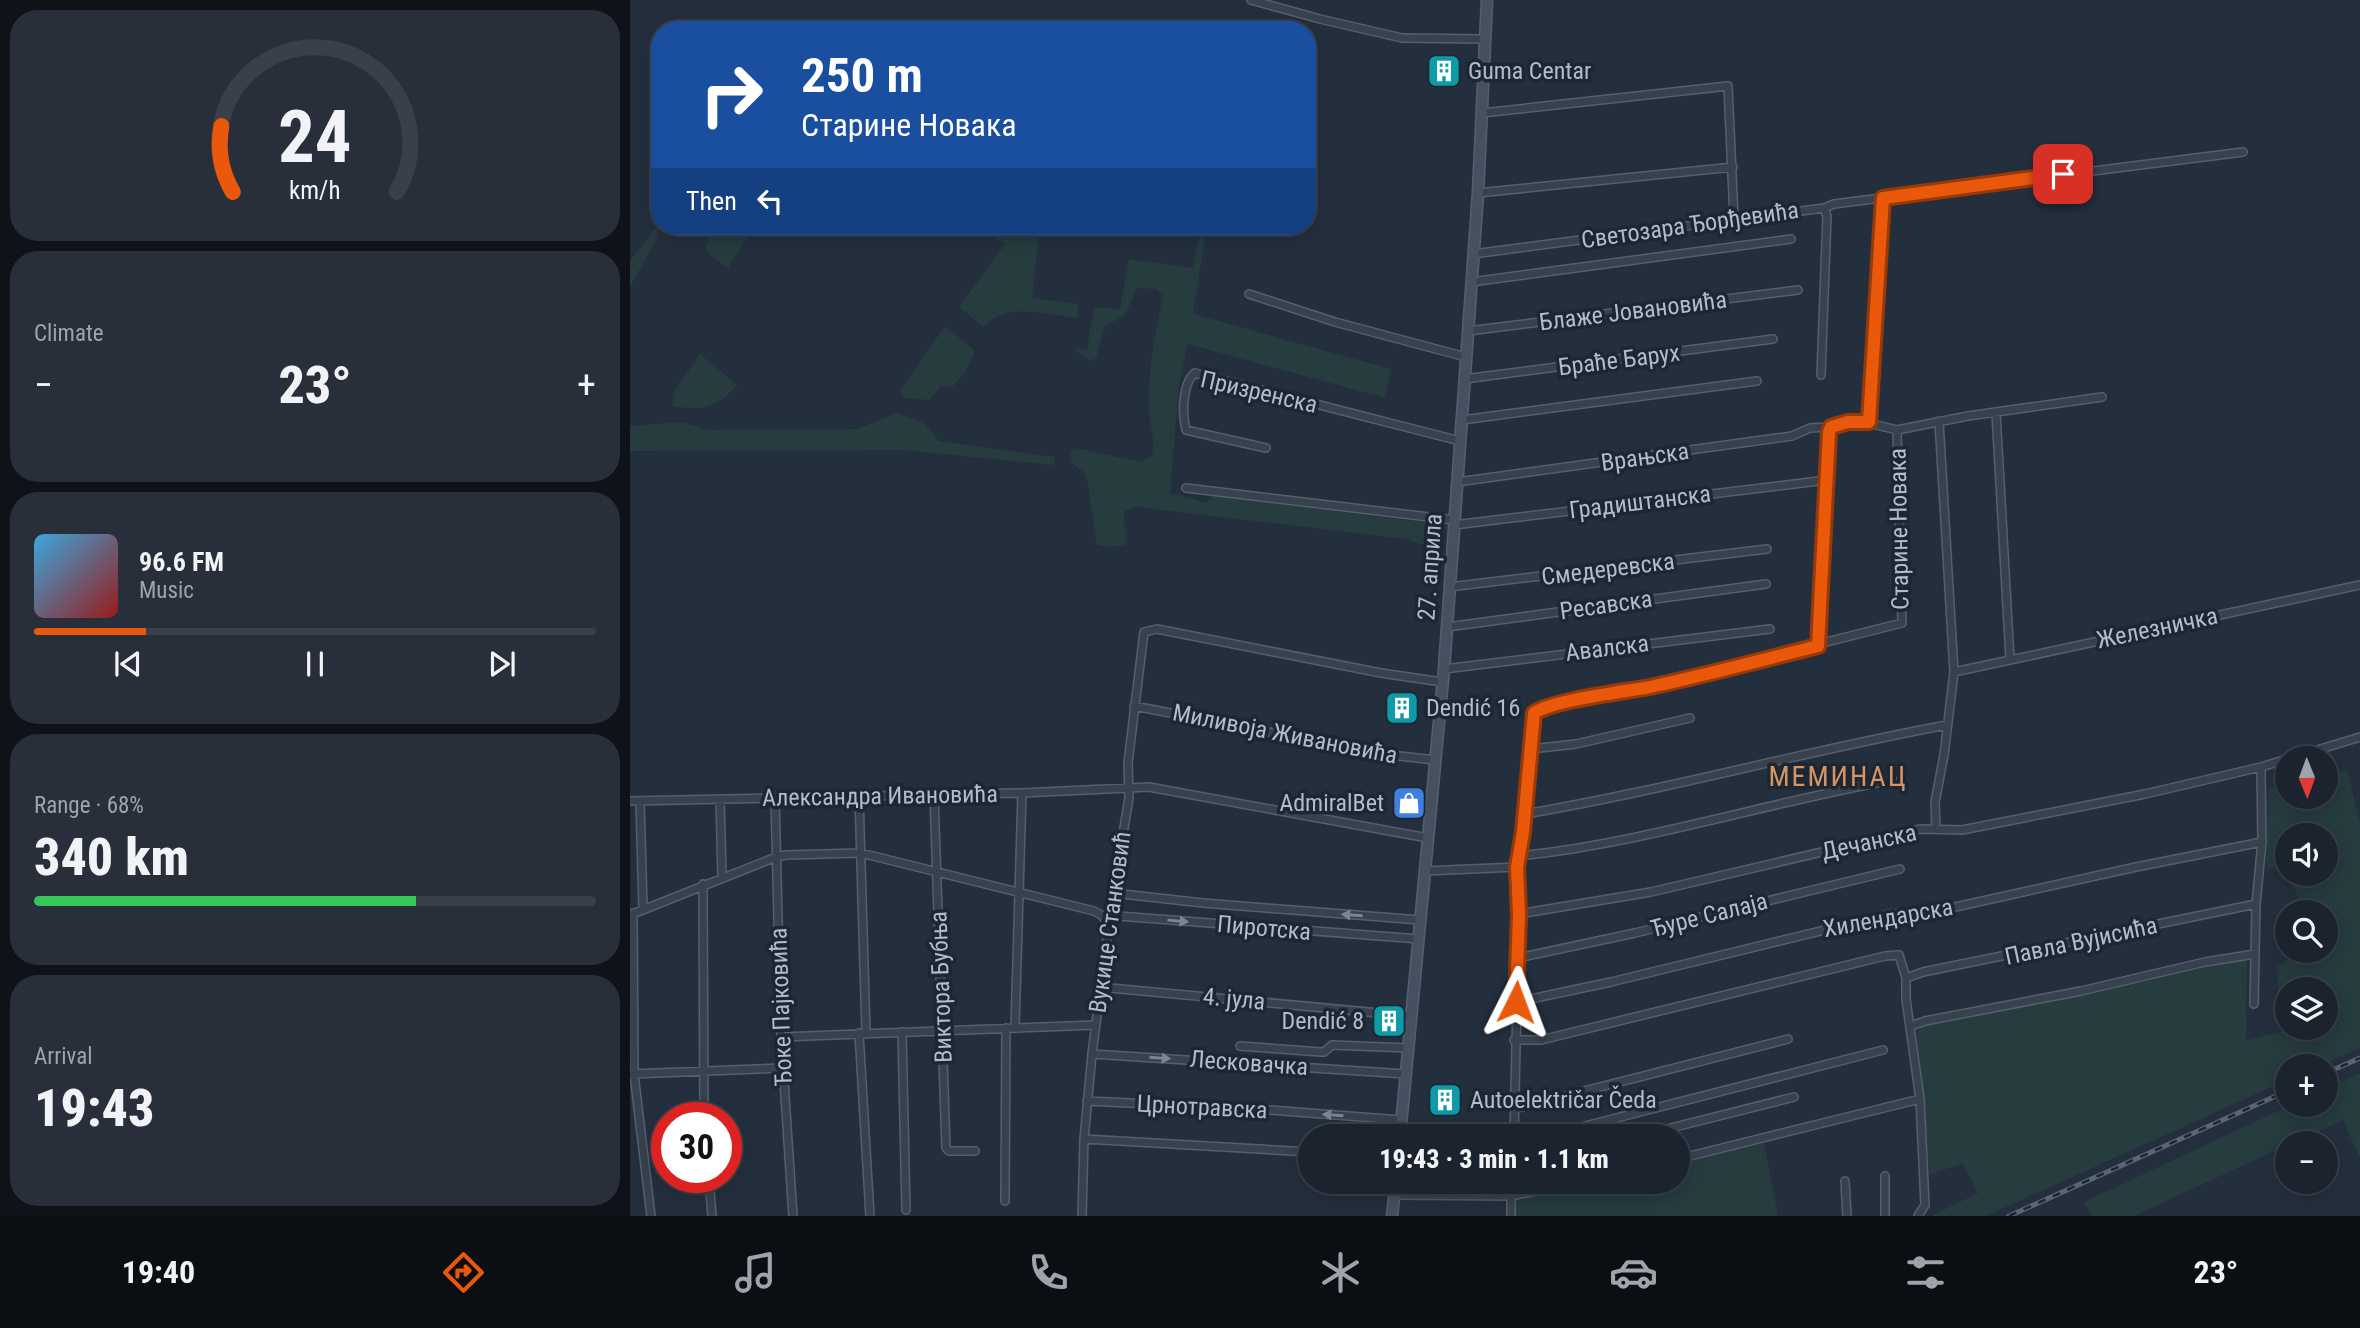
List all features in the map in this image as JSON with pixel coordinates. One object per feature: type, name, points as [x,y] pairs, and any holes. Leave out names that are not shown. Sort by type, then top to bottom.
[{"type":"main road","name":"27. априла","points":[[1401,1124],[1444,669],[1474,254],[1488,0]]},
{"type":"main road","points":[[1392,1216],[1394,1195]]},
{"type":"street","points":[[1251,0],[1402,38],[1485,39]]},
{"type":"street","points":[[1482,113],[1728,86],[1734,218]]},
{"type":"street","points":[[1824,208],[1833,204],[2243,152]]},
{"type":"street","points":[[1478,193],[1733,167]]},
{"type":"street","points":[[1883,198],[1869,422],[1897,430],[1939,421],[2102,397]]},
{"type":"street","name":"Светозара Ђорђевића","points":[[1474,254],[1824,208],[1827,216],[1821,375]]},
{"type":"street","points":[[1472,282],[1791,239]]},
{"type":"street","name":"Блаже Јовановића","points":[[1468,331],[1798,290]]},
{"type":"street","points":[[1249,294],[1335,322],[1466,357]]},
{"type":"street","name":"Браће Барух","points":[[1465,379],[1773,339]]},
{"type":"street","name":"Призренска","points":[[1266,448],[1186,430],[1185,404],[1190,377],[1195,373],[1460,441]]},
{"type":"street","points":[[1462,420],[1758,381]]},
{"type":"street","points":[[1996,413],[2010,659]]},
{"type":"street","points":[[1936,829],[1935,802],[1944,755],[1954,671],[1939,421]]},
{"type":"street","name":"Врањска","points":[[1457,482],[1778,438],[1796,435],[1815,427],[1831,427],[1848,422],[1869,422]]},
{"type":"street","points":[[1818,646],[1831,427]]},
{"type":"street","name":"Старине Новака","points":[[1514,1124],[1519,914],[1517,867],[1525,814],[1534,713],[1651,687],[1902,623],[1897,430]]},
{"type":"street","name":"Градиштанска","points":[[1186,488],[1454,523],[1827,480]]},
{"type":"street","name":"Смедеревска","points":[[1449,587],[1767,549]]},
{"type":"street","name":"Ресавска","points":[[1447,627],[1766,584]]},
{"type":"street","name":"Железничка","points":[[1954,671],[2360,585]]},
{"type":"street","name":"Вукице Станковић","points":[[1082,1216],[1087,1101],[1112,897],[1129,798],[1128,763],[1143,635],[1147,630],[1157,629],[1381,673],[1442,682]]},
{"type":"street","name":"Авалска","points":[[1444,669],[1770,629]]},
{"type":"street","name":"Миливоја Живановића","points":[[1134,706],[1382,754],[1435,760]]},
{"type":"street","points":[[1531,749],[1576,744],[1690,718]]},
{"type":"street","points":[[1525,814],[1947,725]]},
{"type":"street","name":"Дечанска","points":[[1519,914],[1651,892],[1920,829],[1951,831],[2012,821],[2261,767],[2360,737]]},
{"type":"street","points":[[2255,1004],[2256,904],[2262,842],[2261,767]]},
{"type":"street","points":[[1519,856],[1629,838],[1829,791],[1893,780]]},
{"type":"street","name":"Александра Ивановића","points":[[630,801],[1157,788],[1264,810],[1428,838]]},
{"type":"street","points":[[1004,1200],[1020,894],[1022,793]]},
{"type":"street","name":"Виктора Бубња","points":[[934,794],[946,1148],[949,1151],[975,1151]]},
{"type":"street","points":[[859,796],[862,1033],[870,1216]]},
{"type":"street","name":"Ђоке Пајковића","points":[[775,798],[780,1038],[793,1216]]},
{"type":"street","points":[[720,799],[722,877]]},
{"type":"street","points":[[640,801],[643,909]]},
{"type":"street","name":"Хилендарска","points":[[1516,1002],[1624,979],[1839,925],[1899,913],[1928,913],[2262,842]]},
{"type":"street","name":"Пиротска","points":[[632,914],[776,857],[861,853],[1110,915],[1419,940]]},
{"type":"street","points":[[1425,871],[1517,867]]},
{"type":"street","name":"Ђуре Салаја","points":[[1518,958],[1635,933],[1900,869]]},
{"type":"street","points":[[703,884],[704,1102]]},
{"type":"street","points":[[1108,927],[1098,913],[1112,897],[1420,920]]},
{"type":"street","name":"Павла Вујисића","points":[[1906,978],[1923,972],[2256,904]]},
{"type":"street","points":[[632,914],[632,1074],[651,1216]]},
{"type":"street","points":[[1911,1026],[2205,962],[2255,954]]},
{"type":"street","points":[[1514,1040],[1541,1040],[1899,955],[1906,978],[1920,1099],[1925,1205],[1918,1216]]},
{"type":"street","name":"4. јула","points":[[1100,987],[1411,1016]]},
{"type":"street","points":[[780,1038],[1095,1025]]},
{"type":"street","points":[[902,1032],[906,1210]]},
{"type":"street","points":[[1514,1109],[1788,1039]]},
{"type":"street","points":[[1240,1046],[1321,1052],[1332,1045],[1347,1044],[1408,1048]]},
{"type":"street","points":[[1593,1124],[1883,1050]]},
{"type":"street","name":"Лесковачка","points":[[1092,1054],[1406,1074]]},
{"type":"street","points":[[632,1074],[782,1068]]},
{"type":"street","points":[[1687,1124],[1794,1097]]},
{"type":"street","points":[[1690,1156],[1920,1099]]},
{"type":"street","name":"Црнотравска","points":[[1087,1101],[1257,1109],[1401,1120]]},
{"type":"street","points":[[1084,1139],[1298,1151]]},
{"type":"street","points":[[1885,1176],[1885,1216]]},
{"type":"street","points":[[1845,1181],[1847,1216]]},
{"type":"street","points":[[710,1193],[712,1216]]},
{"type":"street","points":[[1394,1195],[1521,1194]]},
{"type":"street","points":[[1510,1216],[1511,1196]]},
{"type":"green space","points":[[651,233],[657,235],[630,287],[630,261]]},
{"type":"green space","points":[[710,235],[748,235],[728,268],[709,254],[706,248]]},
{"type":"green space","points":[[992,235],[1039,235],[1032,298],[1079,304],[1077,318],[1015,312],[1003,314],[984,327],[959,307],[1005,244]]},
{"type":"green space","points":[[1199,235],[1206,235],[1193,314],[1391,369],[1385,398],[1188,344],[1179,385],[1170,493],[1207,503],[1211,495],[1443,525],[1439,566],[1432,567],[1428,547],[1407,539],[1136,507],[1125,511],[1125,545],[1097,545],[1086,474],[1072,463],[1070,452],[1076,448],[1141,462],[1152,456],[1150,378],[1163,296],[1156,289],[1137,288],[1125,315],[1105,326],[1096,358],[1090,361],[1073,349],[1087,349],[1094,307],[1120,309],[1129,259],[1193,268]]},
{"type":"green space","points":[[945,326],[975,351],[965,373],[952,387],[941,386],[930,400],[905,398],[900,391]]},
{"type":"green space","points":[[700,354],[737,385],[723,399],[708,406],[672,406],[675,390]]},
{"type":"green space","points":[[898,413],[925,424],[939,441],[1054,457],[1054,465],[902,450],[630,451],[630,426],[683,422],[708,430],[856,429]]},
{"type":"green space","points":[[2347,770],[2360,822],[2360,1048],[2338,1058],[2338,1054],[2275,1054],[2275,1085],[1986,1216],[1931,1216],[1978,1193],[1963,1163],[1929,1175],[1917,1030],[1925,1025],[2146,981],[2205,966],[2247,960],[2246,1041],[2275,1033],[2275,1040],[2338,1040],[2338,977],[2278,977],[2277,967],[2283,963],[2338,963],[2338,900],[2299,900],[2293,886],[2338,886],[2338,823],[2275,823],[2275,869],[2266,869],[2269,789],[2275,787],[2275,809],[2338,809],[2338,772]]},
{"type":"green space","points":[[2360,1073],[2360,1158],[2343,1120],[2319,1131],[2275,1131],[2275,1151],[2134,1216],[2093,1216],[2084,1202],[2275,1112],[2275,1117],[2338,1117],[2338,1083]]},
{"type":"green space","points":[[1764,1143],[1778,1216],[1514,1216],[1514,1201],[1544,1194],[1690,1194],[1690,1160]]},
{"type":"railway","points":[[2338,1068],[2360,1058]]},
{"type":"railway","points":[[2009,1216],[2275,1096]]},
{"type":"place","name":"Guma Centar","points":[[1444,71]]},
{"type":"place","name":"Dendić 16","points":[[1402,708]]},
{"type":"place","name":"AdmiralBet","points":[[1409,803]]},
{"type":"place","name":"Dendić 8","points":[[1389,1021]]},
{"type":"place","name":"Autoelektričar Čeda","points":[[1445,1100]]},
{"type":"district","name":"МЕМИНАЦ","points":[[1838,776]]},
{"type":"route","points":[[1516,1002],[1519,914],[1517,867],[1523,832],[1534,713],[1818,646],[1829,432],[1831,427],[1848,422],[1869,422],[1883,198],[2063,174]]}]
